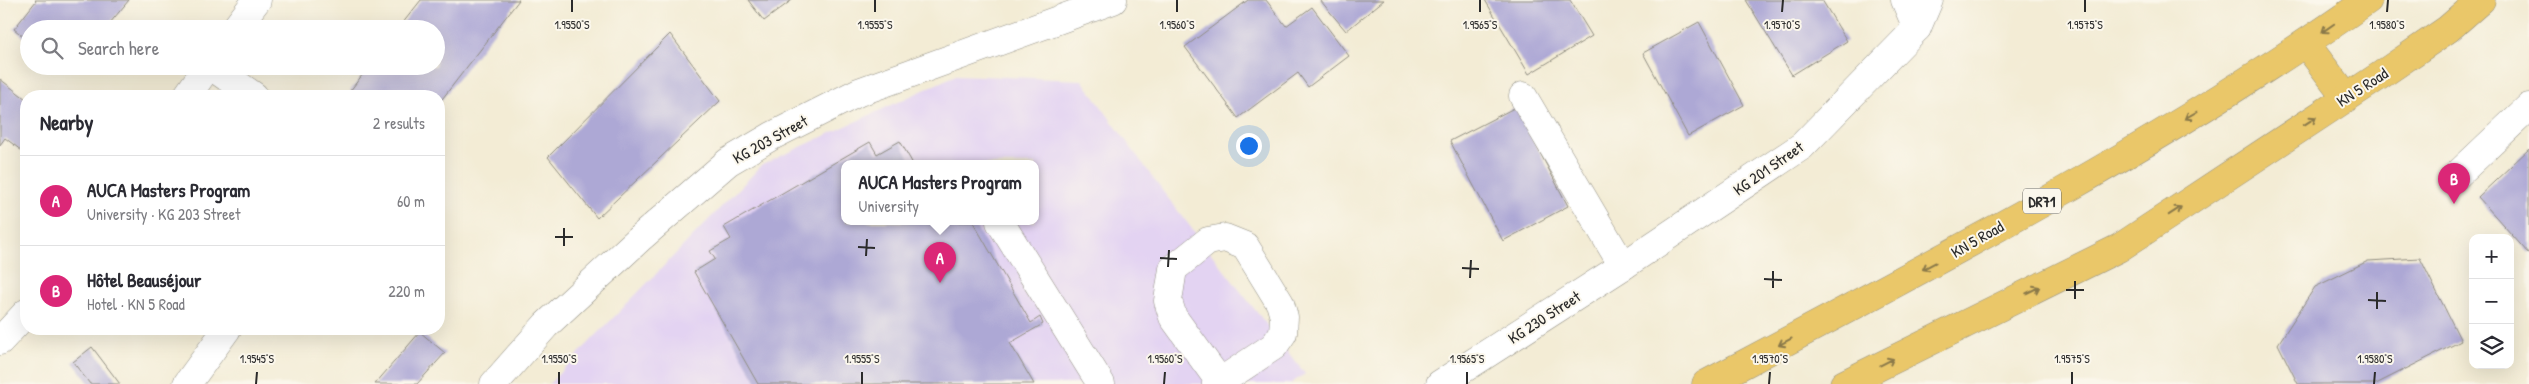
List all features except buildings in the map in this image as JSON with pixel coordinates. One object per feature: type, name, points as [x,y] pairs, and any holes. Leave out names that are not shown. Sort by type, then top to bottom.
[{"type":"main road","name":"KN 5 Road","points":[[1706,384],[1963,248],[2206,106],[2306,44],[2368,0]]},
{"type":"main road","name":"KN 5 Road","points":[[1844,384],[2119,248],[2448,29],[2481,0]]},
{"type":"main road","points":[[2306,44],[2346,97]]},
{"type":"street","points":[[242,20],[257,0]]},
{"type":"street","name":"KG 203 Street","points":[[494,384],[546,325],[639,238],[728,162],[772,136],[859,92],[1113,0]]},
{"type":"street","points":[[1905,0],[1917,28]]},
{"type":"street","name":"KG 201 Street","points":[[1623,266],[1802,146],[1917,28],[1929,0]]},
{"type":"street","points":[[192,90],[203,75]]},
{"type":"street","points":[[223,75],[245,90]]},
{"type":"street","points":[[1523,96],[1623,266]]},
{"type":"street","points":[[2454,178],[2529,107]]},
{"type":"street","points":[[1002,225],[1101,384]]},
{"type":"street","points":[[1226,238],[1244,246],[1280,303],[1284,317],[1283,334],[1274,346],[1218,383],[1173,317],[1168,302],[1173,269],[1208,241],[1226,238]]},
{"type":"street","name":"KG 230 Street","points":[[1440,384],[1623,266]]},
{"type":"street","points":[[0,341],[20,320]]},
{"type":"street","points":[[187,384],[223,335]]},
{"type":"shaded area","points":[[956,75],[1082,80],[1164,193],[1305,374],[1290,384],[549,384],[762,165]]},
{"type":"place","name":"Hôtel Beauséjour","points":[[2454,204]]},
{"type":"place","name":"AUCA Masters Program","points":[[940,283]]}]
